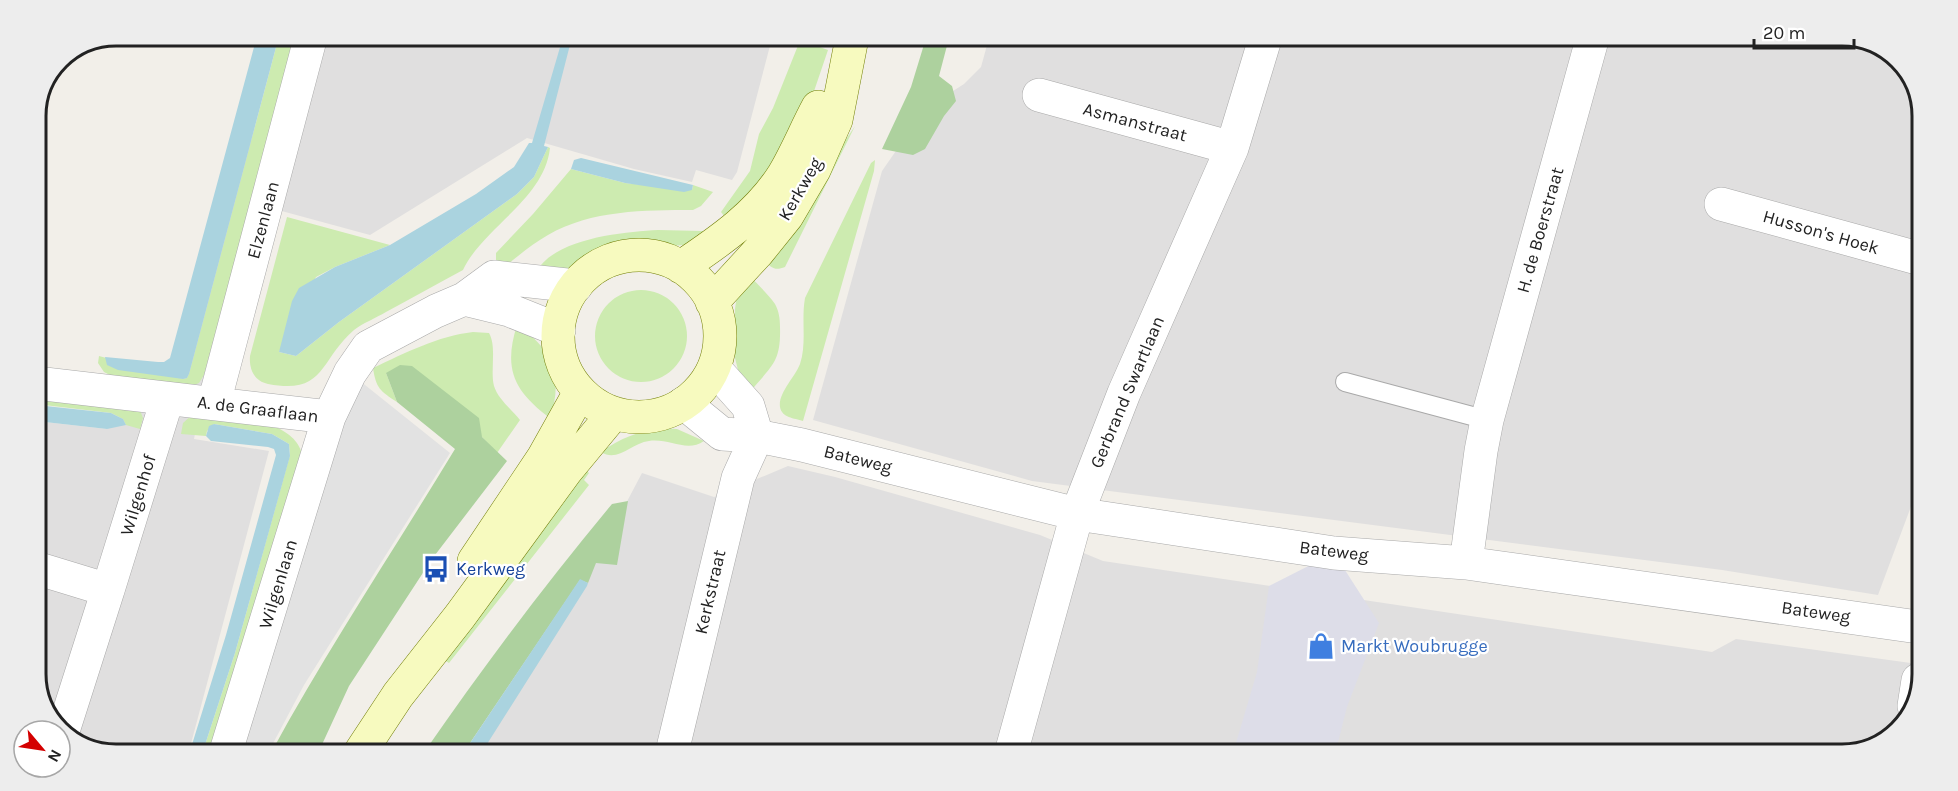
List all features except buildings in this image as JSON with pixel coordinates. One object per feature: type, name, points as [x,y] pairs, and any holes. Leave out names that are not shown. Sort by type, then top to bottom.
[{"type":"main road","name":"Kerkweg","points":[[681,267],[724,238],[754,212],[783,176],[850,47]]},
{"type":"main road","name":"Kerkweg","points":[[712,302],[758,252],[787,216],[814,170],[836,120],[850,47]]},
{"type":"main road","points":[[649,256],[681,267],[699,283],[712,302],[720,335],[714,368],[698,391],[684,404],[668,412],[650,416],[626,416],[596,405],[580,392],[561,358],[559,330],[563,311],[576,286],[604,264],[626,257],[649,256]]},
{"type":"main road","points":[[398,695],[444,606],[543,458],[580,392]]},
{"type":"main road","points":[[366,744],[398,695],[460,616],[566,471],[614,413]]},
{"type":"street","name":"Elzenlaan","points":[[214,403],[308,46]]},
{"type":"street","name":"Gerbrand Swartlaan","points":[[1013,744],[1077,514],[1124,393],[1232,148],[1263,46]]},
{"type":"street","name":"H. de Boerstraat","points":[[1466,563],[1487,420],[1590,46]]},
{"type":"street","name":"Asmanstraat","points":[[1039,95],[1232,148]]},
{"type":"street","name":"Husson's Hoek","points":[[1722,204],[1911,256]]},
{"type":"street","name":"A. de Graaflaan","points":[[46,384],[329,417],[350,373],[368,347],[435,311],[464,299],[494,277],[576,286]]},
{"type":"street","points":[[464,299],[509,310],[559,330]]},
{"type":"street","points":[[714,368],[748,406],[757,436]]},
{"type":"street","name":"Wilgenhof","points":[[67,719],[168,400]]},
{"type":"street","name":"Bateweg","points":[[684,404],[722,434],[757,436],[802,445],[1077,514],[1334,553],[1466,563],[1912,626]]},
{"type":"street","name":"Wilgenlaan","points":[[228,744],[329,417]]},
{"type":"street","name":"Kerkstraat","points":[[674,744],[738,478],[757,436]]},
{"type":"street","points":[[47,571],[108,590]]},
{"type":"lane","points":[[1345,382],[1487,420]]},
{"type":"shaded area","points":[[283,46],[770,46],[737,172],[732,180],[696,170],[692,182],[634,169],[527,138],[370,235],[241,200],[194,439],[269,451],[191,744],[107,744],[94,741],[72,728],[72,719],[63,719],[50,697],[47,679],[47,422],[107,429],[174,368]]},
{"type":"shaded area","points":[[987,46],[1842,46],[1873,54],[1891,67],[1902,81],[1911,112],[1912,505],[1878,595],[1722,570],[1032,481],[813,420],[882,171],[925,109],[964,84],[981,67]]},
{"type":"shaded area","points":[[350,373],[450,453],[304,685],[273,744],[228,744]]},
{"type":"shaded area","points":[[788,466],[835,477],[1040,535],[1103,561],[1712,652],[1736,639],[1912,663],[1911,684],[1904,706],[1891,724],[1873,737],[1851,744],[482,744],[622,511],[642,473],[714,497]]},
{"type":"shaded area","points":[[1334,553],[1379,623],[1347,707],[1338,744],[1236,744],[1257,672],[1269,586]]},
{"type":"green space","points":[[276,46],[294,46],[204,375],[199,383],[187,388],[118,379],[104,372],[98,363],[99,356],[183,379],[189,374]]},
{"type":"green space","points":[[798,46],[817,46],[828,50],[810,103],[796,134],[729,222],[721,212],[750,171],[759,134],[773,108]]},
{"type":"green space","points":[[924,46],[947,46],[939,76],[952,86],[956,101],[944,116],[925,149],[913,155],[882,149],[911,87]]},
{"type":"green space","points":[[855,126],[785,267],[776,269],[772,267],[764,261]]},
{"type":"green space","points":[[548,147],[550,148],[545,166],[537,183],[473,254],[463,270],[354,330],[311,380],[287,386],[268,384],[256,377],[250,365],[250,356],[287,217],[390,245],[316,277],[279,352],[296,356],[339,322],[517,194],[534,177]]},
{"type":"green space","points":[[875,160],[874,171],[803,421],[792,418],[781,411],[780,402],[798,369],[802,356],[805,298],[871,163]]},
{"type":"green space","points":[[571,169],[625,183],[692,190],[693,185],[713,192],[701,206],[693,210],[637,211],[582,221],[542,239],[503,268],[496,263],[496,253]]},
{"type":"green space","points":[[658,230],[703,231],[709,236],[683,245],[623,244],[564,270],[536,272],[558,251],[574,244],[609,235]]},
{"type":"green space","points":[[750,276],[775,304],[779,315],[780,339],[774,363],[750,392],[738,370],[735,358],[735,309],[737,295]]},
{"type":"green space","points":[[641,290],[659,293],[674,303],[684,318],[687,336],[684,354],[674,369],[659,379],[641,382],[623,379],[608,369],[598,354],[595,336],[598,318],[608,303],[623,293]]},
{"type":"green space","points":[[517,325],[539,343],[552,365],[556,389],[550,418],[528,398],[515,378],[511,354]]},
{"type":"green space","points":[[473,332],[489,333],[493,345],[494,386],[502,400],[520,420],[497,453],[482,437],[386,373],[397,402],[377,385],[374,375],[373,368],[409,351],[447,337]]},
{"type":"green space","points":[[400,365],[412,366],[479,418],[482,437],[507,461],[432,559],[349,686],[322,744],[276,744],[338,637],[455,449],[397,402],[386,373]]},
{"type":"green space","points":[[46,395],[138,405],[143,418],[140,429],[126,425],[123,419],[111,413],[47,405]]},
{"type":"green space","points":[[194,413],[278,428],[295,441],[304,460],[218,744],[205,744],[235,653],[290,455],[289,444],[272,434],[214,424],[207,431],[206,436],[181,434],[183,423]]},
{"type":"green space","points":[[663,428],[677,429],[704,441],[691,446],[649,441],[642,442],[619,454],[607,455],[601,452],[630,436]]},
{"type":"green space","points":[[584,468],[589,473],[584,480],[589,485],[449,663],[444,660]]},
{"type":"green space","points":[[628,501],[617,565],[596,563],[588,583],[580,580],[469,744],[430,744],[516,625],[612,504]]},
{"type":"water","points":[[254,46],[276,46],[187,378],[118,370],[107,365],[105,357],[158,362],[164,362],[170,358]]},
{"type":"water","points":[[560,46],[570,46],[544,146],[548,147],[534,177],[517,194],[339,322],[296,356],[279,352],[292,301],[299,288],[335,267],[390,245],[476,194],[514,167],[529,143],[532,143]]},
{"type":"water","points":[[581,158],[693,185],[692,190],[684,192],[625,183],[571,169],[574,160]]},
{"type":"water","points":[[47,406],[111,413],[123,419],[126,425],[107,429],[47,422]]},
{"type":"water","points":[[214,424],[272,434],[289,444],[290,456],[235,653],[205,744],[192,744],[226,635],[276,455],[274,449],[268,447],[211,441],[206,436],[209,426]]},
{"type":"water","points":[[580,579],[588,583],[487,744],[469,744]]},
{"type":"place","name":"Kerkweg","points":[[436,569]]},
{"type":"place","name":"Markt Woubrugge","points":[[1321,646]]}]
